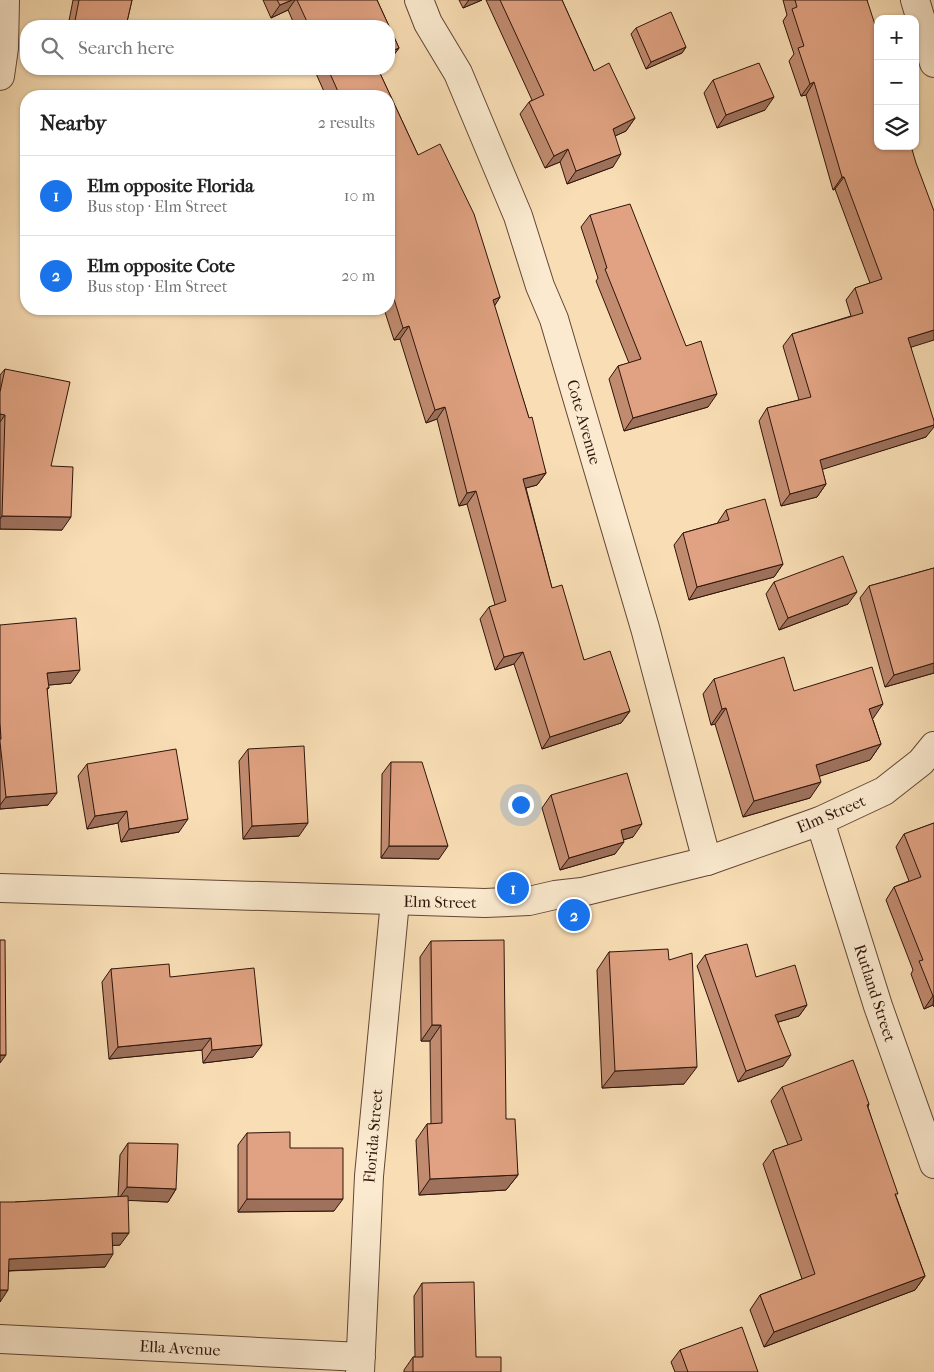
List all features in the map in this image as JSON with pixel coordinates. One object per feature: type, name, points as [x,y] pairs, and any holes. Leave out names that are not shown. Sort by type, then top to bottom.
[{"type":"street","points":[[0,76],[4,48],[5,0]]},
{"type":"street","name":"Cote Avenue","points":[[418,0],[428,23],[458,73],[518,216],[540,286],[554,318],[645,628],[707,861]]},
{"type":"street","points":[[915,0],[934,63]]},
{"type":"street","name":"Elm Street","points":[[0,888],[395,901],[485,903],[529,901],[555,895],[582,892],[707,861],[820,821],[884,791],[921,762],[934,746]]},
{"type":"street","name":"Rutland Street","points":[[820,821],[878,1006],[934,1164]]},
{"type":"street","name":"Florida Street","points":[[360,1364],[369,1176],[395,901]]},
{"type":"street","name":"Ella Avenue","points":[[0,1339],[360,1364]]},
{"type":"building","points":[[79,0],[132,0],[127,20],[75,20]]},
{"type":"building","points":[[277,0],[292,0],[280,5]]},
{"type":"building","points":[[297,0],[377,0],[386,20],[306,20]]},
{"type":"building","points":[[500,0],[562,0],[594,71],[609,63],[635,118],[613,129],[621,154],[576,171],[568,149],[554,156],[529,102],[544,95]]},
{"type":"building","points":[[795,0],[867,0],[874,22],[874,150],[912,150],[934,211],[934,330],[908,338],[934,425],[820,460],[826,484],[790,494],[767,408],[811,397],[792,334],[863,313],[855,288],[882,279],[844,177],[842,177],[814,82],[810,84],[798,48],[804,46],[792,9],[797,7]]},
{"type":"building","points":[[671,12],[686,47],[651,62],[636,28]]},
{"type":"building","points":[[395,39],[399,48],[395,50]]},
{"type":"building","points":[[759,63],[774,97],[726,115],[713,80]]},
{"type":"building","points":[[331,75],[381,75],[388,90],[337,90]]},
{"type":"building","points":[[395,106],[418,155],[440,144],[474,214],[500,297],[493,300],[529,418],[532,417],[546,473],[523,479],[552,588],[562,585],[584,660],[610,651],[630,711],[550,737],[523,652],[504,657],[489,607],[506,601],[476,491],[467,493],[445,407],[435,410],[409,326],[403,328],[395,302]]},
{"type":"building","points":[[630,204],[686,346],[701,341],[717,394],[633,418],[618,366],[641,359],[605,269],[607,268],[590,215]]},
{"type":"building","points":[[5,369],[70,382],[51,466],[73,467],[71,517],[2,516],[5,415],[0,414],[0,392]]},
{"type":"building","points":[[765,499],[783,564],[697,587],[683,533],[729,520],[726,510]]},
{"type":"building","points":[[843,556],[857,592],[788,618],[774,582]]},
{"type":"building","points":[[934,568],[934,663],[894,675],[869,586]]},
{"type":"building","points":[[76,618],[80,670],[47,673],[57,793],[6,797],[0,742],[0,625]]},
{"type":"building","points":[[784,657],[794,691],[872,667],[883,704],[869,709],[881,744],[816,765],[821,782],[754,801],[726,708],[722,709],[714,679]]},
{"type":"building","points":[[304,746],[308,823],[252,826],[248,749]]},
{"type":"building","points":[[176,749],[188,819],[129,829],[127,811],[95,816],[87,764]]},
{"type":"building","points":[[391,762],[422,762],[448,846],[389,846]]},
{"type":"building","points":[[627,773],[642,824],[621,830],[624,842],[569,858],[551,795]]},
{"type":"building","points":[[934,823],[933,996],[919,961],[923,960],[894,887],[921,877],[904,834]]},
{"type":"building","points":[[0,940],[5,940],[6,1055],[0,1055]]},
{"type":"building","points":[[504,940],[506,1119],[515,1119],[518,1175],[430,1179],[427,1124],[442,1123],[441,1025],[432,1025],[431,941]]},
{"type":"building","points":[[747,944],[756,977],[795,965],[807,1005],[775,1015],[791,1055],[746,1071],[705,955]]},
{"type":"building","points":[[668,949],[669,960],[692,953],[697,1067],[615,1071],[609,952]]},
{"type":"building","points":[[169,964],[170,977],[254,968],[262,1045],[212,1050],[211,1038],[118,1047],[111,969]]},
{"type":"building","points":[[853,1060],[898,1194],[895,1194],[925,1276],[774,1332],[760,1295],[815,1274],[773,1150],[802,1140],[782,1087]]},
{"type":"building","points":[[290,1132],[290,1148],[343,1148],[343,1199],[247,1199],[247,1133]]},
{"type":"building","points":[[128,1143],[178,1144],[176,1189],[127,1187]]},
{"type":"building","points":[[128,1196],[129,1233],[112,1233],[113,1254],[9,1259],[8,1290],[0,1290],[0,1202]]},
{"type":"building","points":[[474,1282],[476,1357],[501,1357],[501,1372],[413,1372],[413,1357],[423,1357],[422,1283]]},
{"type":"building","points":[[742,1327],[758,1372],[688,1372],[680,1350]]},
{"type":"place","name":"Elm opposite Florida","points":[[513,888]]},
{"type":"place","name":"Elm opposite Cote","points":[[574,915]]}]
